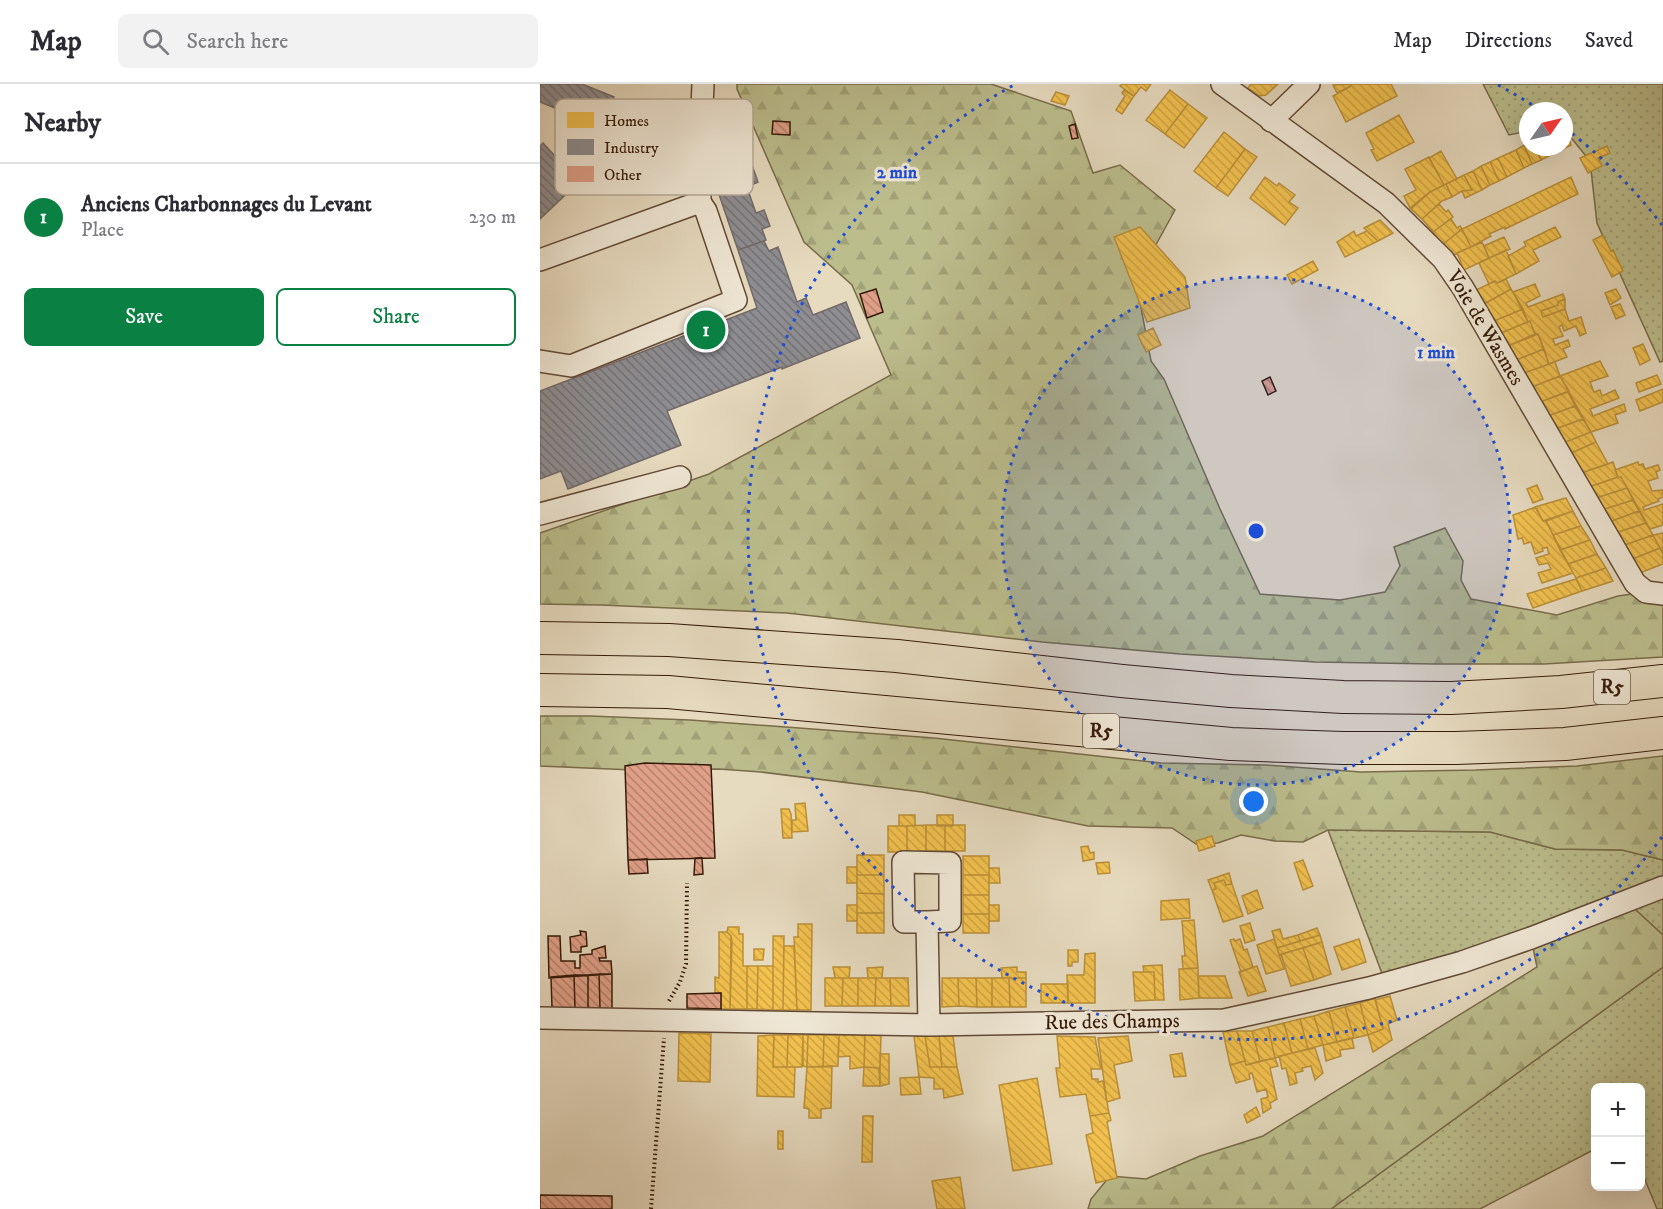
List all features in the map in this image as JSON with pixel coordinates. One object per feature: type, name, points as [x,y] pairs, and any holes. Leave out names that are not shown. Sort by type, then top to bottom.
[{"type":"highway","name":"R5","points":[[540,638],[669,640],[897,656],[1155,684],[1343,697],[1451,698],[1561,692],[1663,681]]},
{"type":"highway","name":"R5","points":[[540,690],[668,692],[1242,744],[1342,748],[1456,748],[1565,744],[1663,733]]},
{"type":"street","points":[[702,99],[703,84]]},
{"type":"street","name":"Voie de Wasmes","points":[[1222,84],[1386,203],[1443,259],[1463,288],[1635,583],[1646,592],[1663,594]]},
{"type":"street","points":[[1270,121],[1309,84]]},
{"type":"street","points":[[540,361],[572,366],[736,300],[706,211],[700,202],[700,195]]},
{"type":"street","points":[[540,261],[700,202]]},
{"type":"street","points":[[540,514],[680,477]]},
{"type":"street","name":"Rue des Champs","points":[[540,1018],[929,1024],[1224,1020],[1369,988],[1462,962],[1663,887]]},
{"type":"street","points":[[927,922],[929,1024]]},
{"type":"path","points":[[651,1209],[667,1005],[680,982],[686,964],[687,883]]},
{"type":"green space","points":[[737,84],[991,84],[1071,111],[1093,173],[1120,165],[1175,210],[1136,281],[1151,361],[1164,379],[1220,509],[1260,594],[1340,600],[1385,592],[1400,566],[1394,547],[1445,528],[1463,561],[1461,580],[1471,599],[1557,615],[1618,596],[1646,592],[1663,594],[1663,657],[1544,664],[1315,662],[1180,654],[1042,642],[787,613],[540,604],[540,533],[709,474],[891,375],[852,285],[804,242],[753,126],[753,99],[741,99]]},
{"type":"green space","points":[[1483,84],[1663,84],[1663,361],[1660,362],[1597,223],[1590,161],[1573,140],[1573,102],[1519,102],[1519,133],[1509,135]]},
{"type":"green space","points":[[540,716],[690,720],[934,738],[1161,763],[1266,765],[1361,772],[1577,766],[1663,756],[1663,860],[1622,850],[1555,849],[1490,832],[1328,830],[1303,842],[1275,841],[1241,835],[1218,843],[1196,844],[1172,828],[1088,826],[922,792],[761,772],[719,769],[633,770],[540,766]]},
{"type":"green space","points":[[1328,830],[1490,832],[1555,849],[1622,850],[1663,860],[1663,935],[1626,901],[1386,984]]},
{"type":"green space","points":[[1626,901],[1663,935],[1663,967],[1331,1209],[1088,1209],[1091,1199],[1110,1176],[1146,1179],[1200,1156],[1263,1136],[1537,967],[1531,938]]},
{"type":"green space","points":[[1663,967],[1663,1209],[1657,1209],[1645,1180],[1645,1083],[1591,1083],[1591,1151],[1480,1209],[1331,1209]]},
{"type":"building: Homes","points":[[1122,84],[1151,84],[1146,91],[1141,87],[1134,96],[1120,86]]},
{"type":"building: Homes","points":[[1251,84],[1278,84],[1266,95],[1260,96],[1248,88]]},
{"type":"building: Homes","points":[[1350,84],[1391,84],[1397,96],[1346,122],[1333,96],[1351,86]]},
{"type":"building: Homes","points":[[1350,84],[1351,86],[1337,93],[1333,85]]},
{"type":"building: Homes","points":[[1124,90],[1134,96],[1122,114],[1116,110],[1125,96],[1122,93]]},
{"type":"building: Homes","points":[[1170,90],[1188,104],[1165,134],[1146,120]]},
{"type":"building: Homes","points":[[1056,92],[1069,96],[1065,105],[1051,101]]},
{"type":"building: Homes","points":[[1188,104],[1207,118],[1184,148],[1165,134]]},
{"type":"building: Homes","points":[[1399,115],[1414,142],[1377,161],[1366,133]]},
{"type":"building: Homes","points":[[1224,132],[1245,149],[1216,188],[1194,171]]},
{"type":"building: Homes","points":[[1607,146],[1610,153],[1598,158],[1602,166],[1588,173],[1580,158]]},
{"type":"building: Homes","points":[[1519,148],[1519,156],[1529,156],[1532,164],[1524,168],[1516,150]]},
{"type":"building: Homes","points":[[1245,149],[1257,157],[1228,196],[1216,188]]},
{"type":"building: Homes","points":[[1516,150],[1524,168],[1507,177],[1498,158]]},
{"type":"building: Homes","points":[[1441,151],[1457,179],[1444,185],[1429,158]]},
{"type":"building: Homes","points":[[1529,156],[1539,156],[1541,160],[1532,164]]},
{"type":"building: Homes","points":[[1429,157],[1444,185],[1430,192],[1410,208],[1404,196],[1416,190],[1405,169]]},
{"type":"building: Homes","points":[[1498,158],[1507,177],[1499,181],[1490,162]]},
{"type":"building: Homes","points":[[1490,162],[1499,181],[1490,185],[1481,166]]},
{"type":"building: Homes","points":[[1481,166],[1490,185],[1482,190],[1473,171]]},
{"type":"building: Homes","points":[[1473,171],[1482,190],[1465,198],[1462,191],[1472,190],[1464,175]]},
{"type":"building: Homes","points":[[1464,175],[1472,190],[1462,191],[1452,197],[1446,184]]},
{"type":"building: Homes","points":[[1265,177],[1277,186],[1279,183],[1295,195],[1289,202],[1298,208],[1285,225],[1250,198]]},
{"type":"building: Homes","points":[[1571,177],[1578,194],[1505,229],[1505,227],[1489,234],[1491,236],[1471,247],[1462,229]]},
{"type":"building: Homes","points":[[1446,184],[1452,197],[1442,201],[1422,219],[1411,209],[1430,192]]},
{"type":"building: Homes","points":[[1439,204],[1453,217],[1433,232],[1422,219]]},
{"type":"building: Homes","points":[[1451,219],[1457,228],[1460,226],[1462,229],[1442,245],[1433,232]]},
{"type":"building: Homes","points":[[1380,220],[1393,233],[1378,241],[1364,228]]},
{"type":"building: Homes","points":[[1140,227],[1185,277],[1190,308],[1147,322],[1114,237]]},
{"type":"building: Homes","points":[[1555,227],[1561,237],[1533,250],[1539,261],[1516,274],[1508,256],[1526,246],[1524,242]]},
{"type":"building: Homes","points":[[1462,229],[1471,247],[1451,256],[1442,245]]},
{"type":"building: Homes","points":[[1354,231],[1356,236],[1367,231],[1378,241],[1345,257],[1337,242]]},
{"type":"building: Homes","points":[[1603,235],[1623,271],[1612,277],[1593,240]]},
{"type":"building: Homes","points":[[1504,237],[1510,249],[1489,258],[1484,246]]},
{"type":"building: Homes","points":[[1482,242],[1489,258],[1464,270],[1457,253]]},
{"type":"building: Homes","points":[[1506,250],[1516,274],[1497,283],[1495,281],[1489,284],[1479,263]]},
{"type":"building: Homes","points":[[1313,261],[1318,270],[1292,284],[1287,275]]},
{"type":"building: Homes","points":[[1506,279],[1511,289],[1484,304],[1476,290],[1495,281],[1497,283]]},
{"type":"building: Homes","points":[[1535,284],[1540,296],[1526,303],[1528,307],[1563,294],[1565,299],[1558,302],[1558,305],[1541,311],[1543,317],[1565,309],[1569,321],[1581,317],[1586,333],[1580,336],[1576,326],[1564,331],[1562,325],[1559,327],[1563,336],[1553,339],[1555,345],[1568,340],[1570,346],[1563,349],[1567,357],[1549,364],[1538,334],[1535,334],[1513,292]]},
{"type":"building: Homes","points":[[1511,289],[1523,309],[1494,321],[1484,304]]},
{"type":"building: Homes","points":[[1616,289],[1621,298],[1610,305],[1605,293]]},
{"type":"building: Homes","points":[[1565,299],[1565,309],[1543,317],[1541,311],[1558,305],[1558,302]]},
{"type":"building: Homes","points":[[1620,304],[1625,315],[1616,319],[1611,307]]},
{"type":"building: Homes","points":[[1523,309],[1528,322],[1501,333],[1494,321]]},
{"type":"building: Homes","points":[[1530,321],[1535,334],[1508,346],[1501,333]]},
{"type":"building: Homes","points":[[1153,328],[1161,345],[1146,352],[1138,335]]},
{"type":"building: Homes","points":[[1538,334],[1544,349],[1516,360],[1508,346]]},
{"type":"building: Homes","points":[[1643,344],[1650,360],[1640,365],[1633,348]]},
{"type":"building: Homes","points":[[1544,349],[1549,364],[1524,373],[1516,360]]},
{"type":"building: Homes","points":[[1600,361],[1608,376],[1590,382],[1594,392],[1600,390],[1602,396],[1615,390],[1619,398],[1590,409],[1593,416],[1624,404],[1626,411],[1615,415],[1618,423],[1591,432],[1560,376]]},
{"type":"building: Homes","points":[[1555,362],[1560,376],[1532,387],[1524,373]]},
{"type":"building: Homes","points":[[1657,375],[1661,384],[1639,392],[1636,383]]},
{"type":"building: Homes","points":[[1560,376],[1569,391],[1540,402],[1532,387]]},
{"type":"building: Homes","points":[[1663,389],[1663,402],[1640,411],[1636,400]]},
{"type":"building: Homes","points":[[1568,392],[1575,406],[1548,416],[1540,402]]},
{"type":"building: Homes","points":[[1575,406],[1583,419],[1555,429],[1548,416]]},
{"type":"building: Homes","points":[[1583,419],[1591,432],[1563,443],[1555,429]]},
{"type":"building: Homes","points":[[1591,432],[1596,442],[1569,454],[1563,443]]},
{"type":"building: Homes","points":[[1596,442],[1608,464],[1581,473],[1569,454]]},
{"type":"building: Homes","points":[[1613,462],[1618,477],[1589,487],[1581,473]]},
{"type":"building: Homes","points":[[1638,462],[1639,465],[1643,464],[1645,469],[1658,465],[1660,470],[1656,472],[1658,478],[1648,481],[1652,491],[1663,490],[1663,497],[1643,507],[1644,510],[1663,504],[1663,525],[1650,529],[1615,470]]},
{"type":"building: Homes","points":[[1621,477],[1627,488],[1596,498],[1589,487]]},
{"type":"building: Homes","points":[[1537,485],[1543,499],[1533,503],[1527,489]]},
{"type":"building: Homes","points":[[1627,488],[1633,500],[1602,510],[1596,498]]},
{"type":"building: Homes","points":[[1566,498],[1573,511],[1543,521],[1535,507]]},
{"type":"building: Homes","points":[[1633,500],[1639,511],[1609,522],[1602,510]]},
{"type":"building: Homes","points":[[1536,507],[1543,521],[1546,521],[1573,573],[1542,583],[1538,573],[1551,569],[1548,563],[1539,565],[1536,558],[1549,554],[1547,547],[1535,554],[1531,542],[1524,544],[1522,538],[1518,539],[1513,515]]},
{"type":"building: Homes","points":[[1573,511],[1581,526],[1553,535],[1546,521]]},
{"type":"building: Homes","points":[[1639,511],[1646,523],[1615,533],[1609,522]]},
{"type":"building: Homes","points":[[1646,523],[1653,535],[1622,546],[1615,533]]},
{"type":"building: Homes","points":[[1581,526],[1590,540],[1560,550],[1553,535]]},
{"type":"building: Homes","points":[[1663,533],[1663,554],[1653,535]]},
{"type":"building: Homes","points":[[1653,535],[1660,548],[1630,560],[1622,546]]},
{"type":"building: Homes","points":[[1590,540],[1597,554],[1568,564],[1560,550]]},
{"type":"building: Homes","points":[[1660,548],[1663,554],[1663,564],[1637,574],[1630,560]]},
{"type":"building: Homes","points":[[1597,554],[1606,568],[1576,578],[1568,564]]},
{"type":"building: Homes","points":[[1606,568],[1613,581],[1582,591],[1576,578]]},
{"type":"building: Homes","points":[[1576,579],[1582,591],[1533,608],[1527,594]]},
{"type":"building: Homes","points":[[805,803],[808,831],[792,832],[792,820],[796,820],[795,804]]},
{"type":"building: Homes","points":[[781,809],[789,809],[791,814],[792,838],[783,838]]},
{"type":"building: Homes","points":[[899,815],[915,815],[915,826],[899,826]]},
{"type":"building: Homes","points":[[937,815],[953,815],[953,826],[937,826]]},
{"type":"building: Homes","points":[[926,825],[945,825],[945,851],[926,851]]},
{"type":"building: Homes","points":[[926,825],[926,851],[907,852],[907,826]]},
{"type":"building: Homes","points":[[945,825],[965,825],[965,851],[945,851]]},
{"type":"building: Homes","points":[[888,826],[907,826],[907,852],[888,852]]},
{"type":"building: Homes","points":[[1212,836],[1215,846],[1199,851],[1196,841]]},
{"type":"building: Homes","points":[[1088,846],[1090,853],[1094,852],[1094,859],[1083,861],[1081,847]]},
{"type":"building: Homes","points":[[857,855],[884,855],[884,875],[857,875]]},
{"type":"building: Homes","points":[[963,856],[989,856],[989,875],[963,875]]},
{"type":"building: Homes","points":[[1303,860],[1313,886],[1303,890],[1294,863]]},
{"type":"building: Homes","points":[[1109,862],[1110,873],[1098,874],[1096,863]]},
{"type":"building: Homes","points":[[847,867],[857,867],[857,883],[847,883]]},
{"type":"building: Homes","points":[[989,868],[999,868],[1000,883],[989,883]]},
{"type":"building: Homes","points":[[1229,873],[1232,884],[1226,885],[1224,880],[1214,883],[1216,889],[1212,890],[1208,880]]},
{"type":"building: Homes","points":[[857,875],[884,875],[884,894],[857,893]]},
{"type":"building: Homes","points":[[963,875],[989,875],[989,895],[963,895]]},
{"type":"building: Homes","points":[[1224,880],[1226,885],[1232,884],[1243,916],[1223,922],[1212,890],[1216,889],[1214,883]]},
{"type":"building: Homes","points":[[1257,890],[1263,908],[1248,914],[1242,896]]},
{"type":"building: Homes","points":[[857,893],[884,894],[884,913],[857,913]]},
{"type":"building: Homes","points":[[963,895],[989,895],[989,914],[963,914]]},
{"type":"building: Homes","points":[[1189,899],[1190,918],[1161,920],[1161,901]]},
{"type":"building: Homes","points":[[847,905],[857,905],[857,921],[847,921]]},
{"type":"building: Homes","points":[[989,905],[999,905],[999,921],[989,921]]},
{"type":"building: Homes","points":[[857,913],[884,913],[884,933],[857,933]]},
{"type":"building: Homes","points":[[963,914],[989,914],[989,933],[963,933]]},
{"type":"building: Homes","points":[[1194,920],[1198,968],[1183,969],[1182,956],[1185,956],[1182,921]]},
{"type":"building: Homes","points":[[1250,923],[1255,940],[1245,943],[1240,926]]},
{"type":"building: Homes","points":[[798,924],[812,924],[811,1010],[797,1010],[794,937],[798,937]]},
{"type":"building: Homes","points":[[728,927],[739,927],[739,934],[743,934],[743,966],[747,966],[747,1009],[730,1009],[732,942],[727,932]]},
{"type":"building: Homes","points":[[1317,928],[1320,935],[1300,941],[1298,935]]},
{"type":"building: Homes","points":[[1280,929],[1283,939],[1298,935],[1300,941],[1277,948],[1272,931]]},
{"type":"building: Homes","points":[[719,932],[727,932],[731,936],[730,1009],[721,1009],[721,993],[715,993],[715,977],[719,978]]},
{"type":"building: Homes","points":[[1320,935],[1322,942],[1279,955],[1277,948]]},
{"type":"building: Homes","points":[[773,936],[784,936],[783,1010],[773,1010]]},
{"type":"building: Homes","points":[[1240,939],[1244,950],[1247,949],[1253,967],[1241,972],[1230,940],[1235,941]]},
{"type":"building: Homes","points":[[1274,939],[1284,969],[1266,974],[1257,945]]},
{"type":"building: Homes","points":[[1359,939],[1366,962],[1342,970],[1334,947]]},
{"type":"building: Homes","points":[[1322,942],[1331,974],[1314,980],[1303,948]]},
{"type":"building: Homes","points":[[784,946],[794,946],[797,1010],[783,1010]]},
{"type":"building: Homes","points":[[1303,948],[1314,980],[1291,986],[1281,954]]},
{"type":"building: Homes","points":[[754,949],[764,949],[763,960],[754,960]]},
{"type":"building: Homes","points":[[1068,950],[1078,950],[1078,962],[1072,962],[1072,966],[1068,966]]},
{"type":"building: Homes","points":[[1095,953],[1095,1003],[1068,1003],[1067,975],[1084,975],[1085,954]]},
{"type":"building: Homes","points":[[1162,965],[1164,1000],[1155,1000],[1154,972],[1144,972],[1143,966]]},
{"type":"building: Homes","points":[[747,966],[758,966],[757,1009],[747,1009]]},
{"type":"building: Homes","points":[[758,966],[773,966],[773,1010],[757,1009]]},
{"type":"building: Homes","points":[[1257,966],[1266,991],[1248,996],[1239,972]]},
{"type":"building: Homes","points":[[833,967],[850,967],[849,978],[835,978]]},
{"type":"building: Homes","points":[[883,967],[882,978],[868,978],[867,968]]},
{"type":"building: Homes","points":[[1017,967],[1017,972],[1026,972],[1026,978],[1002,978],[1001,968]]},
{"type":"building: Homes","points":[[1198,968],[1199,998],[1180,1000],[1179,969]]},
{"type":"building: Homes","points":[[1133,972],[1154,972],[1155,1000],[1135,1001]]},
{"type":"building: Homes","points":[[1198,976],[1225,976],[1232,998],[1199,998]]},
{"type":"building: Homes","points":[[825,978],[843,978],[842,1006],[825,1006]]},
{"type":"building: Homes","points":[[843,978],[858,978],[858,1006],[842,1006]]},
{"type":"building: Homes","points":[[858,978],[876,978],[875,1006],[858,1006]]},
{"type":"building: Homes","points":[[876,978],[890,978],[891,1006],[875,1006]]},
{"type":"building: Homes","points":[[890,978],[908,978],[909,1006],[891,1006]]},
{"type":"building: Homes","points":[[942,978],[958,978],[959,1006],[942,1007]]},
{"type":"building: Homes","points":[[958,978],[976,978],[977,1007],[959,1006]]},
{"type":"building: Homes","points":[[976,978],[992,978],[992,1007],[977,1007]]},
{"type":"building: Homes","points":[[992,978],[1009,978],[1010,1007],[992,1007]]},
{"type":"building: Homes","points":[[1009,978],[1026,978],[1026,1007],[1010,1007]]},
{"type":"building: Homes","points":[[1041,984],[1068,984],[1068,1003],[1041,1003]]},
{"type":"building: Homes","points":[[1390,996],[1397,1020],[1388,1024],[1392,1040],[1373,1052],[1368,1035],[1383,1029],[1375,1000]]},
{"type":"building: Homes","points":[[1375,998],[1383,1029],[1368,1035],[1360,1003]]},
{"type":"building: Homes","points":[[1360,1003],[1368,1035],[1354,1038],[1345,1007]]},
{"type":"building: Homes","points":[[1345,1007],[1354,1038],[1337,1042],[1329,1011]]},
{"type":"building: Homes","points":[[1329,1011],[1337,1042],[1323,1045],[1314,1016]]},
{"type":"building: Homes","points":[[1314,1016],[1323,1045],[1308,1049],[1300,1019]]},
{"type":"building: Homes","points":[[1300,1019],[1308,1049],[1292,1053],[1284,1023]]},
{"type":"building: Homes","points":[[1284,1023],[1292,1053],[1275,1058],[1268,1027]]},
{"type":"building: Homes","points":[[1268,1027],[1275,1058],[1260,1061],[1252,1031]]},
{"type":"building: Homes","points":[[1237,1031],[1252,1031],[1260,1061],[1246,1065]]},
{"type":"building: Homes","points":[[1237,1031],[1245,1061],[1230,1065],[1223,1032]]},
{"type":"building: Homes","points":[[679,1033],[711,1034],[710,1082],[678,1081]]},
{"type":"building: Homes","points":[[774,1035],[788,1035],[787,1067],[773,1067]]},
{"type":"building: Homes","points":[[774,1035],[773,1067],[795,1067],[794,1097],[757,1096],[758,1036]]},
{"type":"building: Homes","points":[[788,1035],[803,1035],[802,1067],[787,1067]]},
{"type":"building: Homes","points":[[803,1035],[808,1035],[807,1067],[803,1066]]},
{"type":"building: Homes","points":[[808,1035],[824,1035],[823,1067],[807,1067]]},
{"type":"building: Homes","points":[[824,1035],[839,1035],[838,1066],[823,1067]]},
{"type":"building: Homes","points":[[839,1035],[865,1035],[864,1067],[850,1069],[850,1056],[838,1057]]},
{"type":"building: Homes","points":[[865,1035],[881,1035],[880,1068],[864,1067]]},
{"type":"building: Homes","points":[[914,1036],[925,1036],[930,1067],[957,1067],[963,1094],[944,1098],[943,1089],[934,1089],[934,1078],[919,1077]]},
{"type":"building: Homes","points":[[925,1036],[939,1036],[942,1067],[930,1067]]},
{"type":"building: Homes","points":[[939,1036],[953,1036],[957,1067],[942,1067]]},
{"type":"building: Homes","points":[[1057,1036],[1095,1037],[1101,1069],[1091,1069],[1092,1079],[1098,1079],[1098,1082],[1103,1081],[1109,1113],[1090,1116],[1086,1094],[1060,1097],[1056,1068],[1060,1068]]},
{"type":"building: Homes","points":[[1128,1036],[1132,1061],[1114,1065],[1120,1098],[1107,1102],[1098,1038]]},
{"type":"building: Homes","points":[[1352,1038],[1354,1048],[1340,1050],[1341,1056],[1326,1061],[1323,1045]]},
{"type":"building: Homes","points":[[1315,1048],[1323,1073],[1315,1080],[1311,1066],[1302,1068],[1303,1071],[1295,1073],[1297,1083],[1290,1085],[1286,1068],[1282,1069],[1279,1056]]},
{"type":"building: Homes","points":[[1182,1053],[1186,1076],[1174,1077],[1170,1055]]},
{"type":"building: Homes","points":[[880,1054],[889,1054],[889,1084],[880,1086]]},
{"type":"building: Homes","points":[[1275,1058],[1278,1066],[1270,1068],[1277,1099],[1270,1103],[1271,1108],[1263,1113],[1261,1099],[1268,1097],[1266,1089],[1257,1092],[1252,1073],[1249,1074],[1250,1079],[1236,1083],[1230,1065],[1245,1061],[1246,1065]]},
{"type":"building: Homes","points":[[832,1066],[831,1108],[821,1109],[821,1118],[809,1118],[809,1109],[804,1108],[807,1067]]},
{"type":"building: Homes","points":[[864,1067],[879,1068],[880,1086],[863,1086]]},
{"type":"building: Homes","points":[[919,1077],[921,1094],[901,1095],[900,1078]]},
{"type":"building: Homes","points":[[1037,1078],[1052,1164],[1013,1171],[999,1085]]},
{"type":"building: Homes","points":[[1256,1107],[1260,1116],[1247,1123],[1244,1115]]},
{"type":"building: Homes","points":[[1109,1113],[1111,1120],[1107,1122],[1117,1178],[1096,1183],[1086,1135],[1093,1133],[1090,1116]]},
{"type":"building: Homes","points":[[863,1116],[873,1116],[872,1162],[862,1162]]},
{"type":"building: Homes","points":[[778,1131],[783,1131],[783,1149],[778,1149]]},
{"type":"building: Homes","points":[[960,1177],[965,1209],[937,1209],[932,1181]]},
{"type":"building: Industry","points":[[540,84],[582,84],[614,97],[613,99],[555,99],[555,108],[540,102]]},
{"type":"building: Industry","points":[[543,143],[555,156],[555,195],[565,195],[540,219],[540,146]]},
{"type":"building: Industry","points":[[753,168],[758,182],[753,184]]},
{"type":"building: Industry","points":[[719,195],[750,195],[756,213],[764,210],[770,226],[762,229],[766,240],[738,250]]},
{"type":"building: Industry","points":[[764,241],[769,251],[778,247],[797,302],[806,298],[813,315],[846,302],[860,338],[667,411],[681,445],[568,489],[561,471],[540,479],[540,391],[757,308],[738,250]]},
{"type":"building: Other","points":[[773,121],[790,122],[790,135],[772,134]]},
{"type":"building: Other","points":[[1075,124],[1078,138],[1072,139],[1069,126]]},
{"type":"building: Other","points":[[876,289],[883,312],[867,318],[860,294]]},
{"type":"building: Other","points":[[1270,377],[1276,391],[1268,395],[1262,381]]},
{"type":"building: Other","points":[[645,763],[711,765],[715,858],[628,860],[625,766]]},
{"type":"building: Other","points":[[695,858],[702,858],[703,874],[694,875]]},
{"type":"building: Other","points":[[647,859],[648,873],[629,874],[628,860]]},
{"type":"building: Other","points":[[580,931],[586,932],[587,946],[581,947],[581,952],[571,952],[570,937],[581,935]]},
{"type":"building: Other","points":[[548,936],[560,936],[561,961],[575,961],[575,968],[580,968],[580,955],[592,954],[592,950],[605,946],[606,958],[599,958],[600,961],[611,961],[612,974],[549,978]]},
{"type":"building: Other","points":[[599,974],[612,974],[612,1009],[600,1008]]},
{"type":"building: Other","points":[[599,974],[600,1008],[588,1008],[588,975]]},
{"type":"building: Other","points":[[574,975],[588,975],[588,1008],[575,1008]]},
{"type":"building: Other","points":[[574,975],[575,1008],[552,1008],[551,977]]},
{"type":"building: Other","points":[[721,993],[721,1009],[687,1008],[687,994]]},
{"type":"building: Other","points":[[540,1195],[612,1196],[612,1209],[540,1209]]},
{"type":"place","name":"Anciens Charbonnages du Levant","points":[[706,330]]}]
